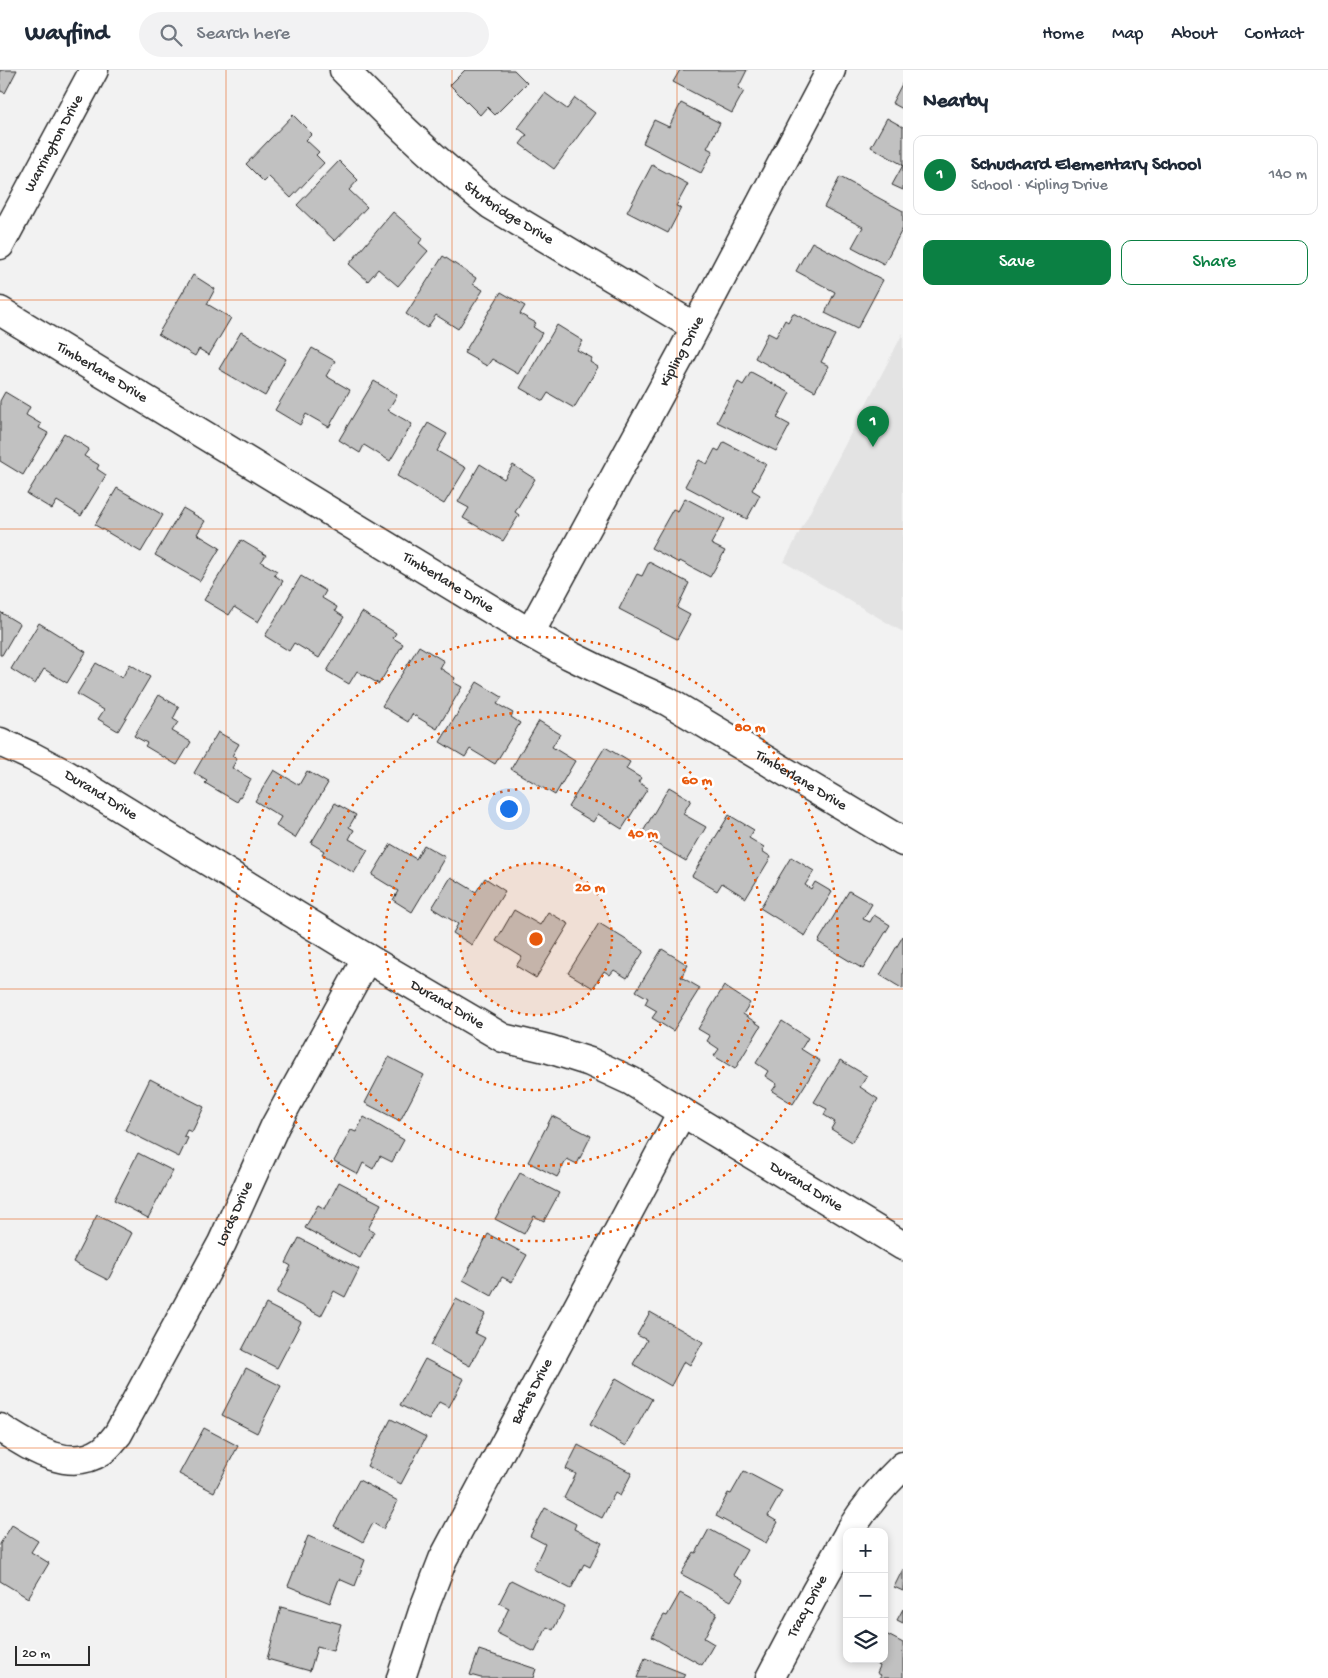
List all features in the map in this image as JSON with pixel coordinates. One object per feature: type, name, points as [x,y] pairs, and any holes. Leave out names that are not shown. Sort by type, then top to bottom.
[{"type":"street","name":"Warrington Drive","points":[[0,245],[94,70]]},
{"type":"street","name":"Sturbridge Drive","points":[[344,70],[372,99],[463,183],[491,205],[695,328]]},
{"type":"street","name":"Kipling Drive","points":[[530,633],[695,328],[831,70]]},
{"type":"street","name":"Timberlane Drive","points":[[0,311],[530,633],[585,663],[667,701],[903,842]]},
{"type":"street","name":"Durand Drive","points":[[0,742],[31,756],[74,780],[367,958],[503,1038],[549,1049],[590,1062],[631,1081],[903,1246]]},
{"type":"street","name":"Lords Drive","points":[[0,1428],[34,1449],[53,1457],[70,1460],[88,1458],[103,1450],[118,1434],[222,1243],[275,1126],[367,958]]},
{"type":"street","name":"Bates Drive","points":[[401,1678],[424,1608],[443,1559],[666,1138],[682,1112]]},
{"type":"street","points":[[852,1528],[861,1513],[903,1466]]},
{"type":"street","name":"Tracy Drive","points":[[770,1678],[843,1543]]},
{"type":"shaded area","points":[[903,333],[903,632],[784,562]]},
{"type":"building","points":[[0,70],[17,70],[5,93],[0,92]]},
{"type":"building","points":[[465,70],[514,70],[527,83],[495,115],[487,107],[480,115],[450,85]]},
{"type":"building","points":[[680,70],[747,70],[738,88],[744,91],[732,113],[673,82]]},
{"type":"building","points":[[903,82],[903,109],[892,103]]},
{"type":"building","points":[[545,93],[567,109],[575,98],[595,113],[554,169],[520,144],[527,135],[518,128]]},
{"type":"building","points":[[681,103],[720,123],[707,148],[713,151],[701,173],[643,143],[654,120],[669,127]]},
{"type":"building","points":[[293,115],[312,134],[306,140],[319,152],[316,155],[324,163],[291,198],[269,177],[264,182],[246,164]]},
{"type":"building","points":[[887,118],[903,127],[903,165],[871,147]]},
{"type":"building","points":[[339,161],[358,180],[349,190],[367,207],[335,241],[297,205]]},
{"type":"building","points":[[652,165],[688,184],[676,206],[681,208],[668,233],[627,212]]},
{"type":"building","points":[[903,165],[903,190],[892,185]]},
{"type":"building","points":[[840,177],[903,211],[903,228],[884,264],[852,247],[863,227],[824,207]]},
{"type":"building","points":[[393,212],[423,238],[419,243],[428,251],[398,286],[378,269],[368,281],[349,264]]},
{"type":"building","points":[[812,242],[883,280],[857,329],[825,313],[835,292],[796,271]]},
{"type":"building","points":[[443,256],[476,278],[473,284],[483,290],[458,329],[436,315],[427,328],[406,314]]},
{"type":"building","points":[[193,275],[215,289],[207,304],[231,318],[209,355],[199,349],[195,356],[158,334]]},
{"type":"building","points":[[501,292],[525,306],[520,314],[536,323],[533,327],[542,333],[518,374],[492,359],[487,366],[464,353]]},
{"type":"building","points":[[793,313],[835,335],[821,362],[829,366],[815,391],[755,358],[768,333],[776,337],[785,320],[788,322]]},
{"type":"building","points":[[557,325],[583,341],[577,350],[592,358],[590,362],[598,367],[574,408],[548,393],[543,401],[520,388]]},
{"type":"building","points":[[241,332],[286,359],[265,396],[219,369]]},
{"type":"building","points":[[312,348],[335,361],[326,376],[350,390],[329,427],[306,414],[300,425],[275,410]]},
{"type":"building","points":[[751,372],[790,393],[777,418],[790,425],[776,451],[717,422],[738,382],[743,385]]},
{"type":"building","points":[[374,381],[397,395],[388,410],[412,424],[390,461],[364,445],[360,453],[339,440]]},
{"type":"building","points":[[5,392],[30,407],[26,415],[41,424],[39,428],[48,433],[23,475],[0,461],[0,401]]},
{"type":"building","points":[[428,423],[447,434],[437,451],[466,468],[444,504],[397,476]]},
{"type":"building","points":[[64,433],[89,449],[84,456],[99,465],[97,469],[106,475],[81,516],[57,501],[52,509],[27,494]]},
{"type":"building","points":[[724,442],[766,464],[752,490],[760,495],[747,519],[685,486],[699,460],[707,464],[715,449],[719,451]]},
{"type":"building","points":[[480,464],[504,479],[513,465],[535,479],[515,512],[519,515],[503,541],[463,518],[469,508],[458,502]]},
{"type":"building","points":[[117,488],[163,515],[141,552],[95,525]]},
{"type":"building","points":[[685,498],[725,519],[711,544],[725,551],[710,577],[651,548],[673,509],[678,511]]},
{"type":"building","points":[[183,508],[205,521],[197,534],[220,548],[200,581],[155,555]]},
{"type":"building","points":[[241,540],[266,555],[261,562],[277,571],[274,575],[283,581],[258,622],[234,607],[229,615],[204,600]]},
{"type":"building","points":[[649,562],[689,583],[677,608],[690,615],[677,639],[619,609],[637,574],[642,576]]},
{"type":"building","points":[[301,576],[326,591],[322,598],[337,607],[335,611],[344,617],[319,658],[294,643],[289,651],[265,636]]},
{"type":"building","points":[[0,612],[20,624],[2,655],[0,655]]},
{"type":"building","points":[[362,612],[396,633],[393,638],[403,644],[379,684],[357,671],[349,684],[327,671]]},
{"type":"building","points":[[39,623],[86,652],[67,683],[44,669],[35,684],[11,669]]},
{"type":"building","points":[[419,646],[444,661],[440,668],[455,678],[453,682],[462,687],[437,729],[412,714],[408,722],[382,706]]},
{"type":"building","points":[[96,663],[122,678],[130,664],[150,677],[118,731],[98,719],[104,710],[77,694]]},
{"type":"building","points":[[477,682],[502,697],[497,704],[513,713],[511,717],[520,723],[495,764],[470,749],[465,757],[440,742]]},
{"type":"building","points":[[159,695],[179,707],[173,719],[178,722],[172,731],[191,742],[177,765],[145,746],[147,743],[134,736]]},
{"type":"building","points":[[539,721],[560,734],[552,747],[575,761],[555,795],[511,769]]},
{"type":"building","points":[[218,732],[239,744],[232,756],[237,759],[232,768],[251,779],[237,802],[205,783],[207,781],[194,773]]},
{"type":"building","points":[[605,747],[630,762],[626,769],[641,778],[638,782],[648,788],[622,829],[598,814],[593,822],[568,807]]},
{"type":"building","points":[[274,770],[299,785],[307,771],[328,783],[295,838],[276,826],[281,817],[255,801]]},
{"type":"building","points":[[669,787],[691,800],[683,814],[706,827],[686,861],[641,835]]},
{"type":"building","points":[[335,803],[356,815],[349,827],[354,830],[349,839],[368,850],[354,873],[322,854],[324,851],[311,843]]},
{"type":"building","points":[[729,815],[754,830],[749,838],[764,847],[762,851],[771,857],[746,898],[722,883],[717,891],[692,876]]},
{"type":"building","points":[[391,844],[416,859],[424,845],[445,857],[412,912],[393,900],[398,891],[372,875]]},
{"type":"building","points":[[791,857],[814,871],[805,885],[811,889],[815,882],[832,892],[805,936],[760,908]]},
{"type":"building","points":[[451,877],[476,892],[485,878],[505,891],[472,945],[453,933],[458,924],[432,908]]},
{"type":"building","points":[[849,891],[872,904],[863,919],[870,922],[874,915],[890,925],[863,969],[818,942]]},
{"type":"building","points":[[514,910],[540,925],[548,912],[569,924],[536,978],[516,966],[522,957],[496,941]]},
{"type":"building","points":[[599,923],[644,951],[627,978],[614,970],[610,975],[604,971],[593,988],[568,973]]},
{"type":"building","points":[[903,936],[903,989],[880,975]]},
{"type":"building","points":[[662,949],[688,965],[681,977],[700,988],[673,1031],[652,1018],[657,1011],[645,1004],[648,998],[636,991]]},
{"type":"building","points":[[724,986],[750,1003],[743,1014],[761,1026],[735,1069],[714,1056],[719,1049],[707,1041],[710,1036],[698,1029]]},
{"type":"building","points":[[782,1021],[808,1038],[801,1049],[820,1061],[793,1104],[772,1091],[777,1084],[765,1076],[768,1071],[756,1063]]},
{"type":"building","points":[[389,1057],[424,1075],[400,1121],[365,1103]]},
{"type":"building","points":[[840,1060],[867,1076],[860,1087],[878,1099],[852,1142],[831,1129],[835,1122],[824,1115],[827,1109],[814,1102]]},
{"type":"building","points":[[150,1079],[204,1107],[192,1132],[187,1130],[184,1136],[188,1138],[179,1157],[125,1130]]},
{"type":"building","points":[[552,1116],[591,1136],[577,1164],[567,1159],[557,1177],[528,1162]]},
{"type":"building","points":[[364,1117],[404,1140],[392,1162],[380,1156],[373,1169],[363,1163],[358,1174],[334,1161],[351,1130],[356,1132]]},
{"type":"building","points":[[138,1153],[173,1171],[148,1218],[114,1200]]},
{"type":"building","points":[[520,1173],[559,1193],[544,1221],[534,1216],[524,1234],[495,1219]]},
{"type":"building","points":[[339,1182],[381,1204],[368,1229],[374,1232],[360,1258],[305,1228],[318,1205],[325,1209]]},
{"type":"building","points":[[97,1215],[132,1233],[108,1280],[73,1262]]},
{"type":"building","points":[[488,1234],[527,1255],[512,1282],[502,1277],[492,1296],[463,1280]]},
{"type":"building","points":[[299,1238],[359,1269],[345,1297],[334,1291],[321,1316],[277,1293],[291,1266],[286,1263]]},
{"type":"building","points":[[456,1299],[485,1314],[475,1333],[485,1338],[470,1366],[431,1345]]},
{"type":"building","points":[[266,1304],[301,1322],[277,1368],[242,1350]]},
{"type":"building","points":[[650,1312],[703,1342],[690,1365],[684,1361],[671,1386],[633,1364],[647,1340],[637,1335]]},
{"type":"building","points":[[425,1359],[464,1379],[449,1407],[439,1402],[429,1420],[400,1405]]},
{"type":"building","points":[[246,1368],[281,1386],[257,1433],[222,1415]]},
{"type":"building","points":[[616,1378],[652,1399],[626,1446],[590,1425]]},
{"type":"building","points":[[391,1419],[426,1437],[401,1484],[367,1466]]},
{"type":"building","points":[[204,1428],[238,1446],[214,1492],[179,1474]]},
{"type":"building","points":[[578,1445],[632,1473],[620,1496],[615,1493],[602,1518],[564,1498],[576,1474],[566,1469]]},
{"type":"building","points":[[744,1471],[782,1491],[768,1516],[778,1522],[766,1543],[716,1516],[728,1493],[731,1494]]},
{"type":"building","points":[[359,1480],[398,1501],[383,1529],[373,1523],[363,1542],[334,1526]]},
{"type":"building","points":[[545,1508],[576,1524],[574,1529],[602,1543],[590,1567],[584,1564],[571,1589],[533,1569],[545,1544],[530,1536]]},
{"type":"building","points":[[12,1525],[38,1541],[31,1552],[49,1563],[28,1598],[0,1581],[0,1544]]},
{"type":"building","points":[[709,1529],[747,1550],[733,1575],[743,1581],[731,1601],[681,1574],[694,1552],[696,1553]]},
{"type":"building","points":[[308,1536],[365,1560],[355,1586],[339,1579],[330,1603],[288,1586]]},
{"type":"building","points":[[903,1569],[903,1591],[894,1587]]},
{"type":"building","points":[[511,1580],[565,1607],[553,1630],[547,1627],[535,1652],[497,1633],[509,1608],[499,1603]]},
{"type":"building","points":[[680,1593],[717,1613],[704,1638],[714,1644],[702,1665],[652,1637],[664,1615],[667,1616]]},
{"type":"building","points":[[281,1607],[341,1624],[333,1651],[317,1647],[310,1671],[267,1659]]},
{"type":"building","points":[[903,1609],[903,1623],[897,1620]]},
{"type":"building","points":[[888,1635],[903,1643],[903,1678],[879,1678],[881,1675],[877,1673],[880,1666],[874,1663],[888,1663]]},
{"type":"building","points":[[479,1650],[536,1669],[533,1678],[481,1678],[470,1675]]},
{"type":"building","points":[[645,1658],[685,1674],[683,1678],[637,1678]]},
{"type":"place","name":"Schuchard Elementary School","points":[[873,447]]}]
